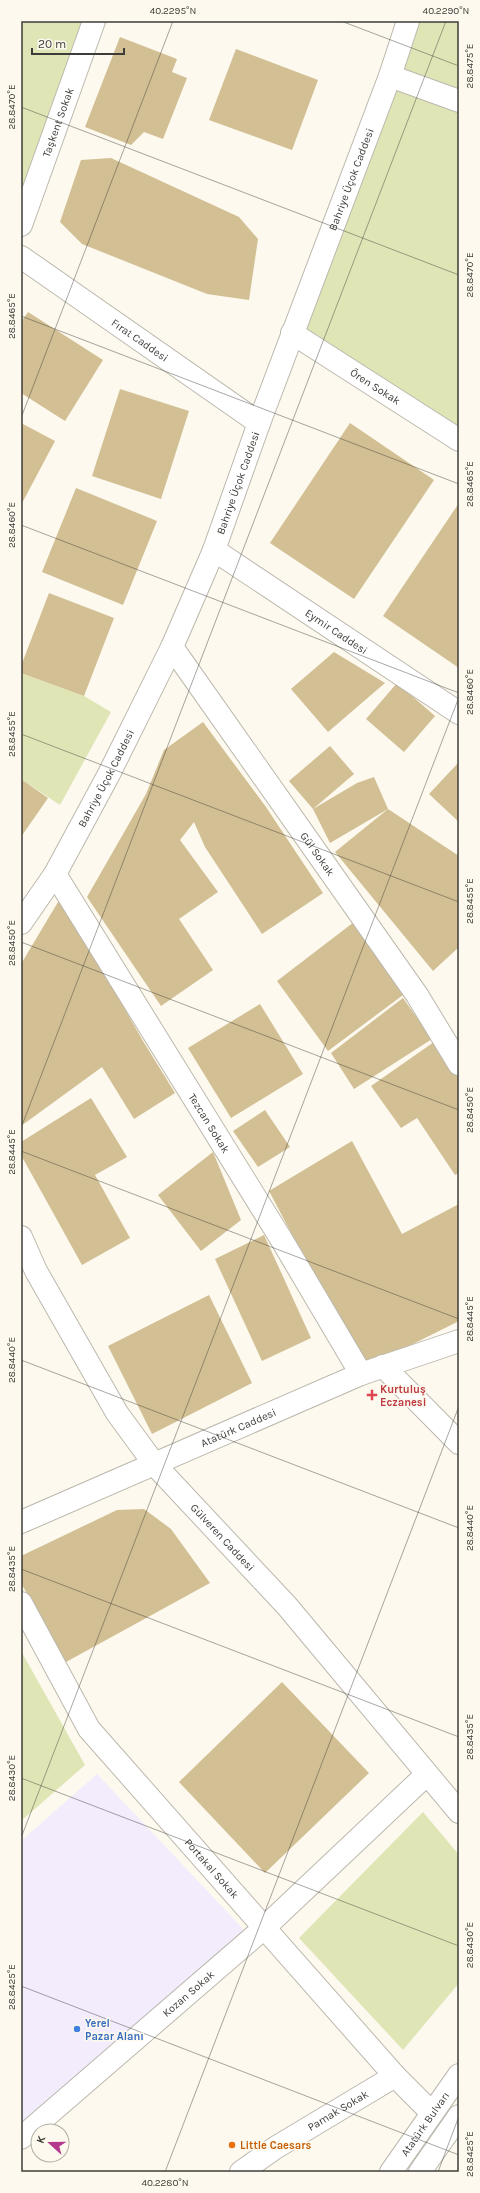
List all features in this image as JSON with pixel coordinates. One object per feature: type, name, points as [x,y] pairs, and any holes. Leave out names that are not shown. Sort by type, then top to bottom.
[{"type":"street","name":"Taşkent Sokak","points":[[21,225],[94,21]]},
{"type":"street","name":"Bahriye Üçok Caddesi","points":[[21,923],[55,874],[109,774],[172,647],[214,550],[292,333],[390,76],[408,21]]},
{"type":"street","points":[[390,76],[459,101]]},
{"type":"street","name":"Fırat Caddesi","points":[[21,258],[259,423]]},
{"type":"street","name":"Ören Sokak","points":[[292,333],[459,440]]},
{"type":"street","name":"Eymir Caddesi","points":[[214,550],[459,713]]},
{"type":"street","name":"Gül Sokak","points":[[172,647],[417,995],[459,1064]]},
{"type":"street","name":"Tezcan Sokak","points":[[55,874],[284,1242],[362,1374]]},
{"type":"street","name":"Gülveren Caddesi","points":[[21,1238],[40,1278],[117,1413],[155,1465],[287,1606],[426,1775],[459,1812]]},
{"type":"street","name":"Atatürk Caddesi","points":[[21,1522],[362,1374],[459,1341]]},
{"type":"street","points":[[383,1366],[459,1443]]},
{"type":"street","name":"Portakal Sokak","points":[[21,1603],[89,1729],[395,2076],[432,2113]]},
{"type":"street","name":"Kozan Sokak","points":[[21,2138],[264,1928],[426,1775]]},
{"type":"street","name":"Atatürk Bulvarı","points":[[391,2172],[459,2075]]},
{"type":"street","name":"Pamak Sokak","points":[[241,2172],[275,2148],[395,2076]]},
{"type":"street","points":[[420,2172],[459,2116]]},
{"type":"shaded area","name":"Yerel Pazar Alanı","points":[[97,1774],[246,1932],[21,2125],[21,1841]]},
{"type":"green space","points":[[21,21],[85,21],[21,203]]},
{"type":"green space","points":[[408,21],[459,21],[459,440],[292,333]]},
{"type":"green space","points":[[21,673],[84,696],[111,712],[60,805],[21,779]]},
{"type":"green space","points":[[21,1651],[85,1765],[21,1821]]},
{"type":"green space","points":[[423,1812],[459,1855],[459,1983],[403,2050],[299,1938]]},
{"type":"building","points":[[120,37],[177,59],[172,72],[187,78],[163,139],[144,132],[131,145],[85,127]]},
{"type":"building","points":[[236,49],[318,80],[292,150],[209,120]]},
{"type":"building","points":[[111,158],[239,217],[258,239],[249,300],[207,294],[82,244],[60,222],[81,160]]},
{"type":"building","points":[[28,312],[103,360],[65,421],[21,393],[21,322]]},
{"type":"building","points":[[120,389],[189,411],[161,499],[92,476]]},
{"type":"building","points":[[21,423],[55,441],[21,505]]},
{"type":"building","points":[[350,423],[434,480],[354,599],[270,543]]},
{"type":"building","points":[[76,488],[157,521],[123,605],[42,572]]},
{"type":"building","points":[[459,503],[459,668],[383,616]]},
{"type":"building","points":[[49,593],[114,618],[84,696],[21,673],[21,666]]},
{"type":"building","points":[[334,652],[385,683],[328,732],[291,689]]},
{"type":"building","points":[[397,683],[435,716],[404,752],[366,719]]},
{"type":"building","points":[[203,722],[266,807],[323,893],[262,934],[205,847],[194,822],[180,840],[218,892],[179,919],[213,970],[161,1006],[87,897],[146,794],[164,750]]},
{"type":"building","points":[[330,746],[354,774],[313,809],[289,781]]},
{"type":"building","points":[[459,762],[459,822],[429,794]]},
{"type":"building","points":[[374,777],[388,809],[330,843],[313,809],[357,783]]},
{"type":"building","points":[[21,779],[48,798],[21,837]]},
{"type":"building","points":[[388,809],[459,856],[459,947],[433,971],[335,852]]},
{"type":"building","points":[[61,897],[143,1041],[175,1093],[134,1119],[102,1067],[21,1126],[21,964]]},
{"type":"building","points":[[354,922],[403,995],[328,1051],[277,981]]},
{"type":"building","points":[[403,998],[432,1039],[354,1089],[331,1053]]},
{"type":"building","points":[[260,1004],[303,1074],[231,1118],[188,1048]]},
{"type":"building","points":[[434,1042],[459,1079],[459,1173],[455,1175],[417,1118],[401,1128],[371,1086]]},
{"type":"building","points":[[91,1098],[127,1157],[95,1175],[130,1238],[82,1265],[21,1155],[21,1142]]},
{"type":"building","points":[[265,1110],[290,1147],[258,1167],[233,1131]]},
{"type":"building","points":[[352,1141],[402,1234],[459,1204],[459,1321],[363,1369],[269,1191]]},
{"type":"building","points":[[213,1152],[241,1220],[201,1251],[158,1195]]},
{"type":"building","points":[[264,1235],[311,1338],[262,1361],[215,1259]]},
{"type":"building","points":[[209,1295],[252,1383],[152,1434],[108,1346]]},
{"type":"building","points":[[144,1509],[171,1529],[210,1583],[66,1662],[21,1583],[21,1556],[117,1510]]},
{"type":"building","points":[[282,1682],[369,1773],[265,1873],[179,1782]]},
{"type":"place","name":"Kurtuluş Eczanesi","points":[[372,1395]]},
{"type":"place","name":"Yerel Pazar Alanı","points":[[77,2029]]},
{"type":"place","name":"Little Caesars","points":[[232,2145]]}]
